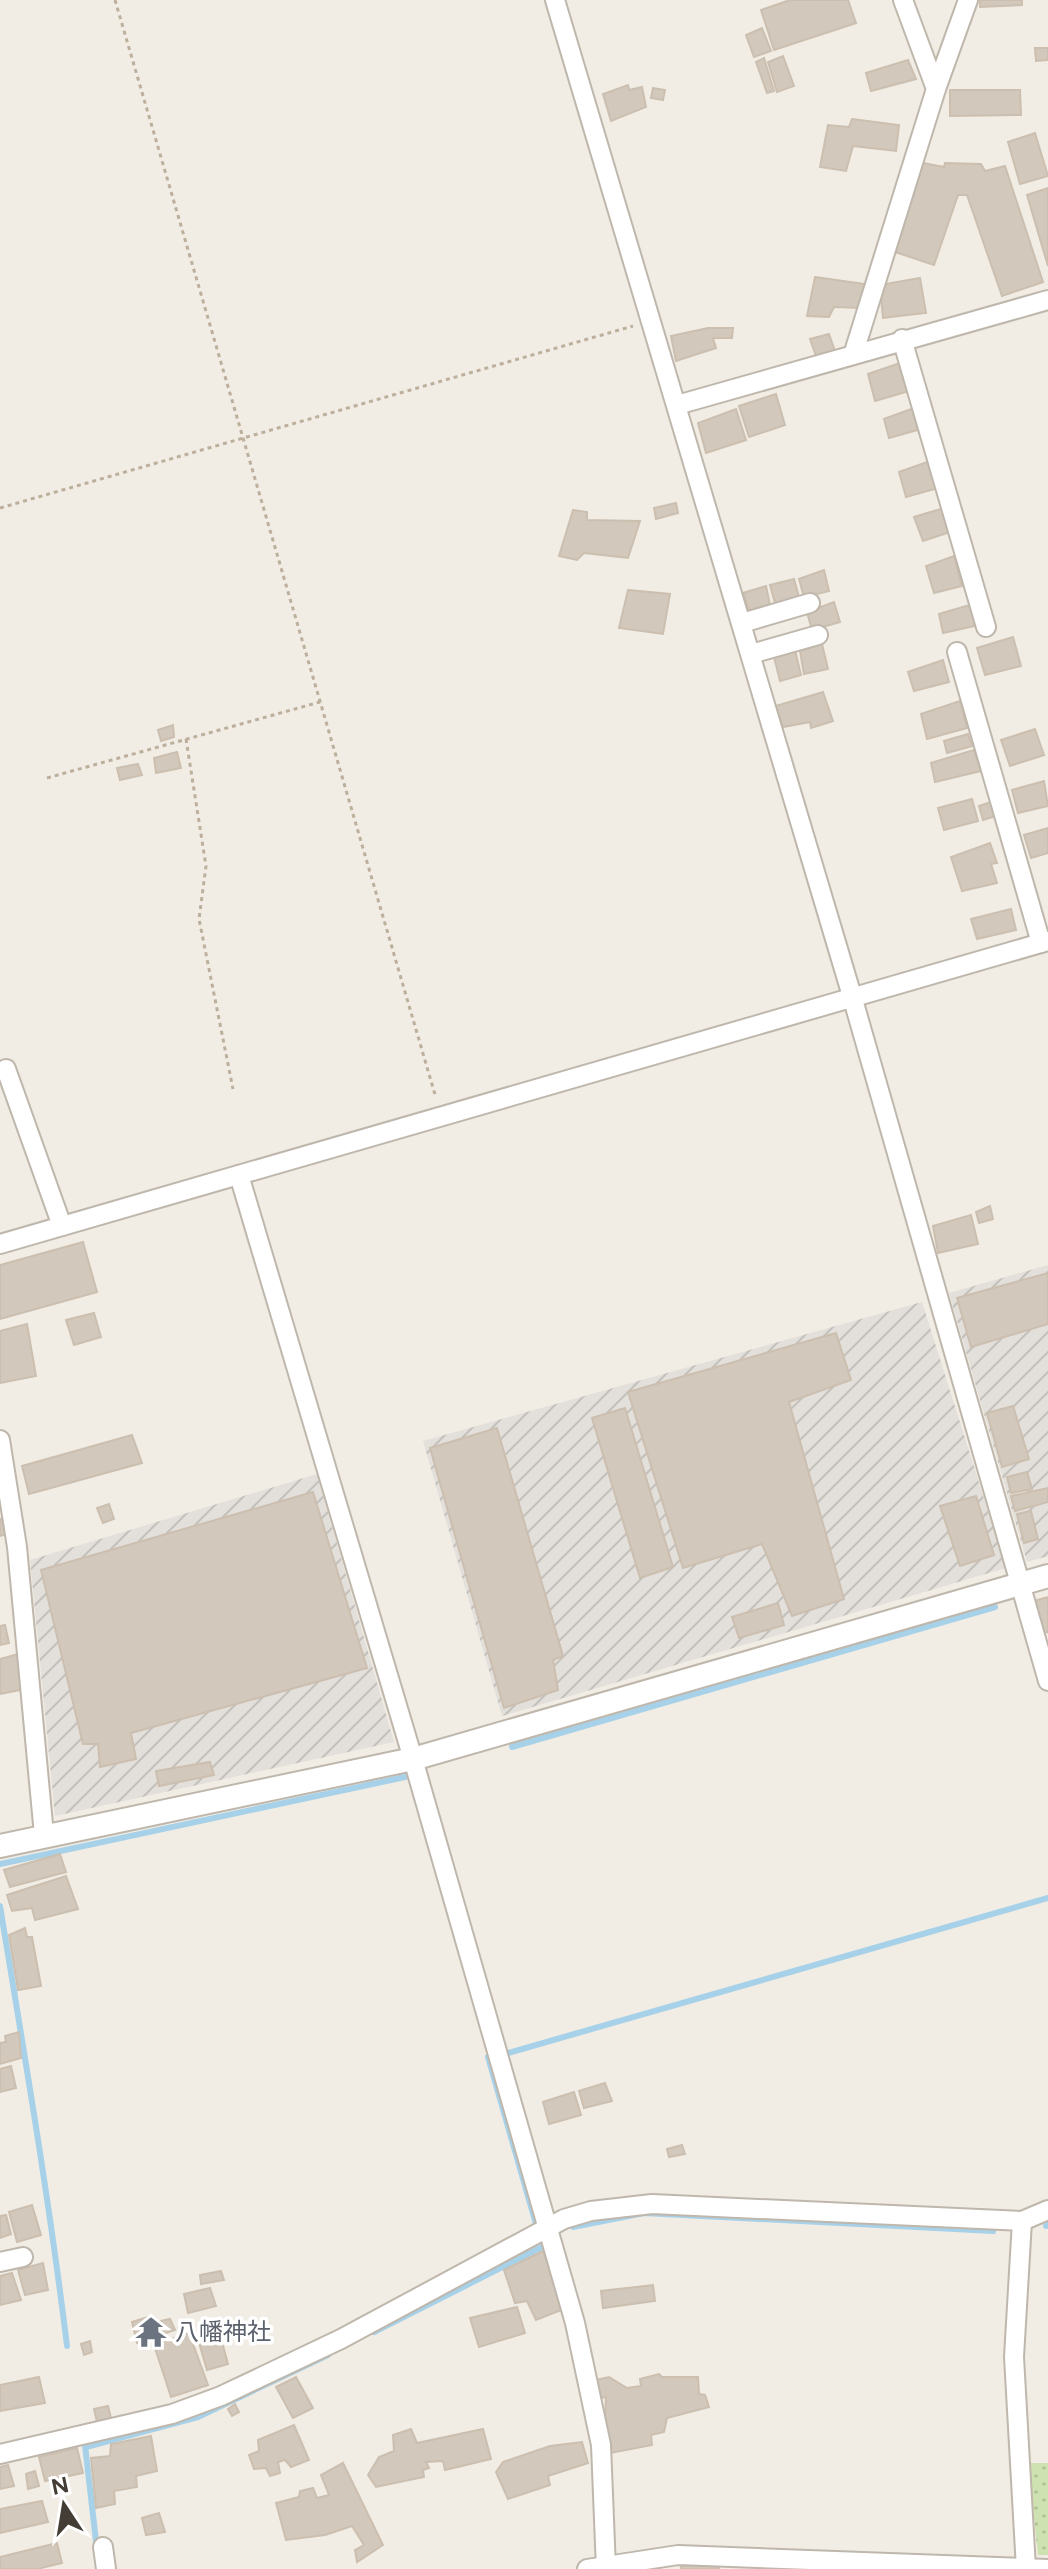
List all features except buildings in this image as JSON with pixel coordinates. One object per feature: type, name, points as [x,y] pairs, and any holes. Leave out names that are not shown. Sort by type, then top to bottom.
[{"type":"street","points":[[555,0],[852,996],[1048,1681]]},
{"type":"street","points":[[903,0],[936,89]]},
{"type":"street","points":[[854,352],[936,89],[968,0]]},
{"type":"street","points":[[677,405],[854,352],[1048,300]]},
{"type":"street","points":[[902,339],[986,627]]},
{"type":"street","points":[[742,623],[810,603]]},
{"type":"street","points":[[751,654],[818,635]]},
{"type":"street","points":[[0,1244],[1045,942],[957,652]]},
{"type":"street","points":[[6,1069],[62,1226]]},
{"type":"street","points":[[239,1175],[413,1759],[575,2323],[601,2445],[606,2566]]},
{"type":"street","points":[[0,1440],[4,1494],[35,1709],[44,1835]]},
{"type":"street","points":[[0,1846],[413,1759],[1048,1576]]},
{"type":"street","points":[[0,2454],[172,2414],[221,2396],[341,2339],[564,2219],[591,2211],[652,2204],[1022,2221],[1048,2210]]},
{"type":"street","points":[[1022,2221],[1014,2357],[1026,2568]]},
{"type":"street","points":[[0,2262],[23,2257]]},
{"type":"street","points":[[103,2547],[106,2569]]},
{"type":"street","points":[[587,2569],[678,2555],[1048,2569]]},
{"type":"path","points":[[115,0],[241,440],[441,1116]]},
{"type":"path","points":[[0,508],[652,321]]},
{"type":"path","points":[[47,778],[320,702]]},
{"type":"path","points":[[186,739],[206,866],[199,919],[233,1089]]},
{"type":"shaded area","points":[[1048,1265],[1048,1556],[1027,1562],[949,1293]]},
{"type":"shaded area","points":[[922,1302],[1006,1568],[502,1716],[423,1441]]},
{"type":"shaded area","points":[[317,1474],[394,1742],[55,1816],[30,1560]]},
{"type":"green space","points":[[1028,2463],[1048,2463],[1048,2555],[1038,2555]]},
{"type":"waterway","points":[[512,1747],[995,1607]]},
{"type":"waterway","points":[[0,1864],[405,1777]]},
{"type":"waterway","points":[[508,2053],[1048,1898]]},
{"type":"waterway","points":[[0,1906],[67,2346]]},
{"type":"waterway","points":[[488,2057],[536,2224]]},
{"type":"waterway","points":[[573,2227],[644,2213],[993,2231]]},
{"type":"waterway","points":[[374,2332],[542,2247]]},
{"type":"waterway","points":[[86,2447],[198,2417],[328,2355]]},
{"type":"waterway","points":[[85,2445],[97,2550]]},
{"type":"place","name":"八幡神社","points":[[151,2332]]}]
